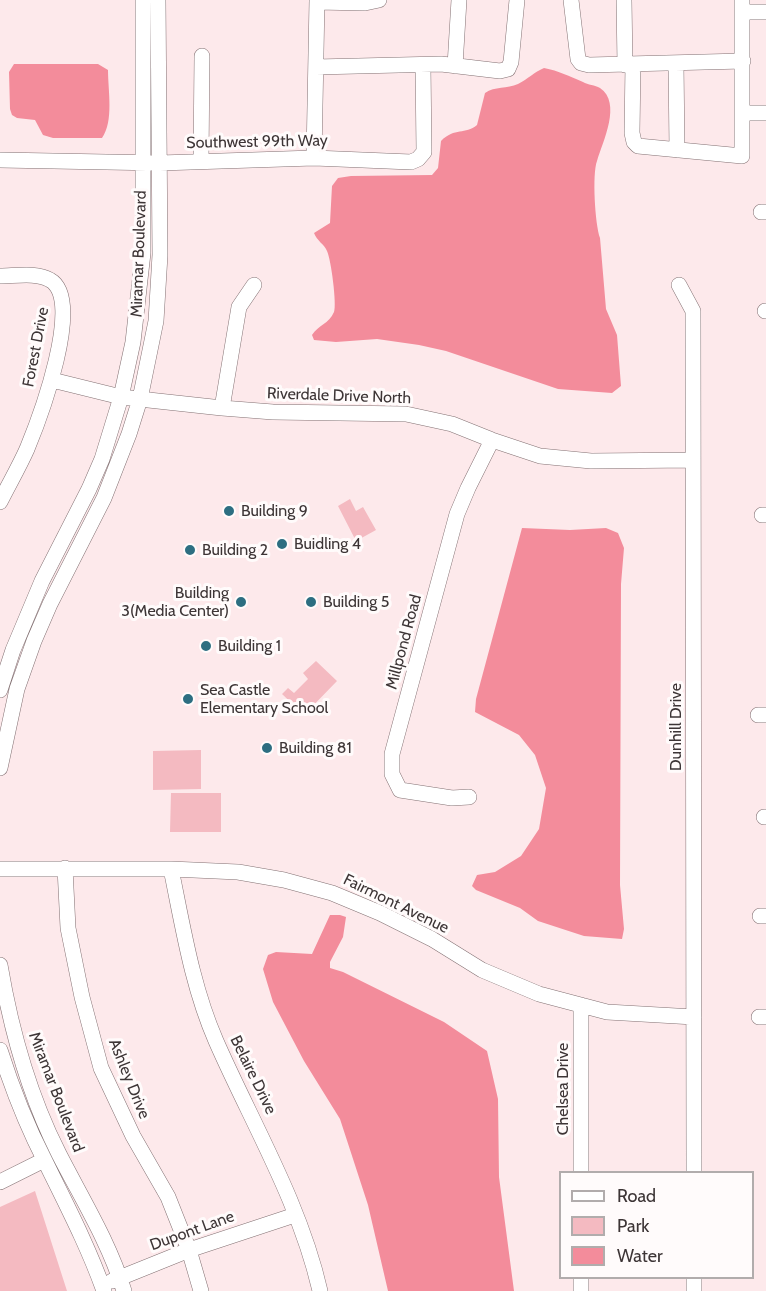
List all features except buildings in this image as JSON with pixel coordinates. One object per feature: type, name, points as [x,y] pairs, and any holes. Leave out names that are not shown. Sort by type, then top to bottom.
[{"type":"street","name":"Miramar Boulevard","points":[[0,690],[13,650],[42,581],[102,459],[121,397],[133,342],[141,276],[142,0]]},
{"type":"street","name":"Miramar Boulevard","points":[[0,768],[17,689],[34,641],[50,604],[104,498],[140,399],[156,321],[159,287],[158,0]]},
{"type":"street","points":[[314,159],[317,1],[365,3],[379,0]]},
{"type":"street","points":[[455,66],[459,0]]},
{"type":"street","points":[[316,68],[423,64],[500,71],[508,69],[511,62],[517,0]]},
{"type":"street","points":[[571,0],[578,59],[581,63],[590,65],[743,61]]},
{"type":"street","points":[[624,0],[634,142],[638,146],[742,156],[742,6],[766,12]]},
{"type":"street","points":[[201,161],[202,56]]},
{"type":"street","points":[[676,63],[676,150]]},
{"type":"street","name":"Southwest 99th Way","points":[[0,160],[160,163],[314,159],[411,162],[418,159],[424,152],[423,64]]},
{"type":"street","points":[[743,113],[766,113]]},
{"type":"street","name":"Forest Drive","points":[[0,276],[50,279],[60,289],[63,302],[63,321],[52,380],[27,449],[0,502]]},
{"type":"street","points":[[222,408],[239,307],[254,285]]},
{"type":"street","name":"Dunhill Drive","points":[[679,285],[693,311],[694,1171]]},
{"type":"street","name":"Riverdale Drive North","points":[[52,380],[121,397],[222,408],[273,412],[405,414],[452,424],[540,456],[591,461],[693,460]]},
{"type":"street","name":"Millpond Road","points":[[469,797],[452,798],[400,790],[392,774],[392,754],[457,514],[492,440]]},
{"type":"street","name":"Ashley Drive","points":[[65,868],[68,928],[82,997],[101,1068],[133,1136],[168,1197],[189,1250],[201,1291]]},
{"type":"street","name":"Fairmont Avenue","points":[[0,869],[171,868],[238,872],[284,880],[332,893],[380,913],[509,983],[539,994],[607,1012],[694,1017]]},
{"type":"street","name":"Belaire Drive","points":[[171,868],[191,970],[216,1040],[263,1137],[295,1215],[314,1265],[320,1291]]},
{"type":"street","name":"Miramar Boulevard","points":[[0,965],[15,1038],[38,1104],[58,1153],[82,1196],[122,1284]]},
{"type":"street","name":"Chelsea Drive","points":[[581,1005],[581,1171]]},
{"type":"street","points":[[0,1050],[10,1081],[44,1160],[74,1218],[103,1288]]},
{"type":"street","points":[[0,1182],[44,1160]]},
{"type":"street","name":"Dupont Lane","points":[[103,1288],[122,1284],[189,1250],[295,1215]]},
{"type":"green space","points":[[350,499],[356,511],[363,507],[376,530],[356,541],[338,506]]},
{"type":"green space","points":[[316,661],[337,681],[304,715],[282,694],[288,688],[294,693],[308,679],[303,673]]},
{"type":"green space","points":[[201,750],[201,789],[153,790],[153,751]]},
{"type":"green space","points":[[171,793],[221,793],[221,832],[170,832]]},
{"type":"green space","points":[[35,1191],[67,1291],[0,1291],[0,1207]]},
{"type":"water","points":[[14,64],[98,64],[108,70],[109,115],[102,138],[53,138],[43,135],[35,120],[17,118],[12,115],[9,72]]},
{"type":"water","points":[[544,68],[600,88],[610,103],[609,123],[595,167],[595,199],[606,309],[617,335],[621,386],[612,393],[558,389],[446,351],[419,345],[377,339],[336,342],[314,340],[312,335],[329,319],[335,308],[329,256],[314,233],[330,223],[332,186],[338,178],[432,175],[438,168],[441,141],[455,132],[468,130],[477,125],[485,93],[518,84]]},
{"type":"water","points":[[522,528],[570,530],[606,528],[618,533],[624,548],[621,584],[620,885],[624,929],[622,939],[584,936],[538,921],[520,908],[476,890],[472,886],[477,875],[495,872],[521,856],[539,829],[546,788],[535,755],[519,735],[475,712],[476,699]]},
{"type":"water","points":[[330,915],[346,917],[343,937],[330,962],[330,968],[343,972],[444,1022],[487,1051],[498,1099],[499,1177],[514,1291],[388,1291],[368,1205],[340,1119],[304,1061],[273,1002],[263,969],[268,955],[276,952],[312,954]]},
{"type":"place","name":"Building 9","points":[[229,511]]},
{"type":"place","name":"Buidling 4","points":[[282,544]]},
{"type":"place","name":"Building 2","points":[[190,550]]},
{"type":"place","name":"Building 3(Media Center)","points":[[241,602]]},
{"type":"place","name":"Building 5","points":[[311,602]]},
{"type":"place","name":"Building 1","points":[[206,646]]},
{"type":"place","name":"Sea Castle Elementary School","points":[[188,699]]},
{"type":"place","name":"Building 81","points":[[267,748]]}]
